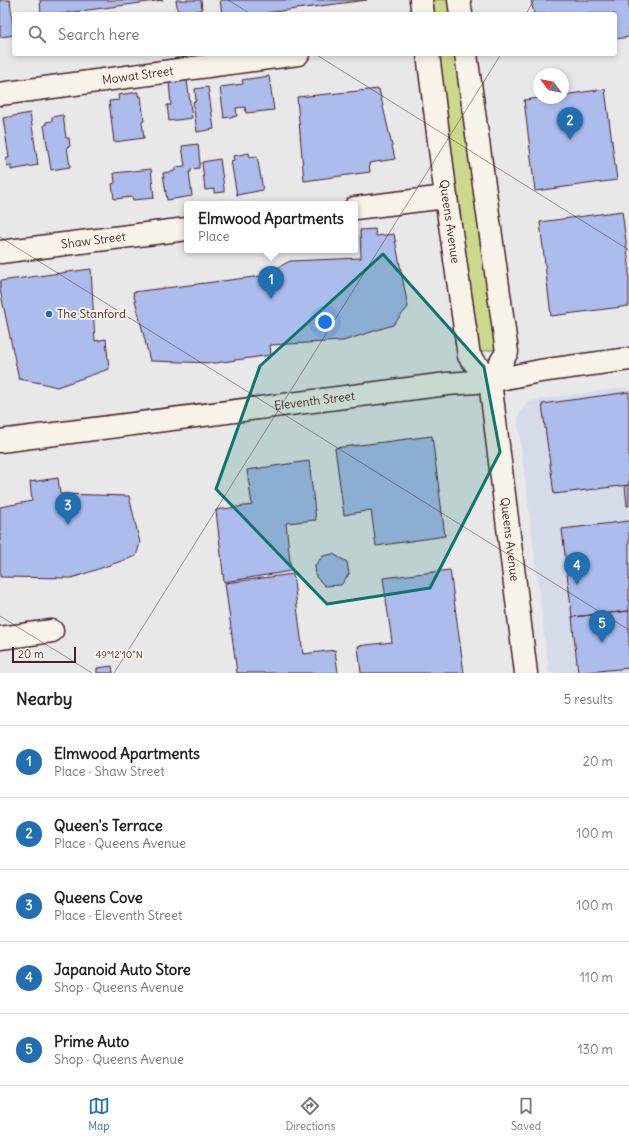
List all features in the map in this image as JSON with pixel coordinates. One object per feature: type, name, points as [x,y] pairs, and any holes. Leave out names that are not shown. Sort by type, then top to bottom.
[{"type":"street","points":[[421,0],[423,12]]},
{"type":"street","points":[[459,0],[461,12]]},
{"type":"street","name":"Mowat Street","points":[[0,94],[283,56]]},
{"type":"street","name":"Queens Avenue","points":[[428,56],[446,197],[469,356],[490,381],[526,673]]},
{"type":"street","points":[[466,56],[507,352],[490,381]]},
{"type":"street","points":[[358,208],[446,197]]},
{"type":"street","name":"Shaw Street","points":[[0,252],[184,229]]},
{"type":"street","name":"Eleventh Street","points":[[0,441],[447,384],[490,381],[540,371],[629,359]]},
{"type":"street","points":[[0,638],[52,631]]},
{"type":"highlighted area","points":[[383,254],[484,367],[500,452],[430,588],[327,604],[216,489],[260,366]]},
{"type":"shaded area","points":[[629,387],[629,673],[549,673],[518,422],[519,414],[527,403],[535,400]]},
{"type":"green space","points":[[432,0],[451,0],[453,12],[434,12]]},
{"type":"green space","points":[[439,56],[459,56],[497,349],[478,352]]},
{"type":"building","points":[[0,0],[10,0],[12,35],[0,37]]},
{"type":"building","points":[[40,0],[163,0],[73,12],[41,12]]},
{"type":"building","points":[[176,0],[201,0],[202,10],[178,12]]},
{"type":"building","points":[[220,0],[367,0],[273,12],[222,12]]},
{"type":"building","points":[[531,0],[629,0],[629,37],[617,39],[617,12],[534,12]]},
{"type":"building","points":[[269,76],[274,110],[246,113],[245,107],[236,108],[237,116],[224,118],[220,87],[243,84],[242,80]]},
{"type":"building","points":[[187,80],[192,118],[169,121],[167,105],[171,105],[169,82]]},
{"type":"building","points":[[208,87],[214,129],[197,132],[193,102],[196,101],[195,89]]},
{"type":"building","points":[[379,89],[395,159],[369,163],[370,172],[304,181],[297,97]]},
{"type":"building","points":[[605,89],[617,180],[535,191],[524,100],[533,99],[533,104],[569,104],[569,94]]},
{"type":"building","points":[[138,92],[138,96],[141,96],[144,121],[142,122],[144,138],[114,142],[109,101],[119,100],[118,95]]},
{"type":"building","points":[[30,113],[38,165],[11,170],[11,165],[7,166],[6,158],[9,158],[3,118]]},
{"type":"building","points":[[63,115],[66,138],[69,138],[70,146],[67,147],[70,167],[51,170],[44,125],[46,125],[46,122],[52,121],[52,117]]},
{"type":"building","points":[[198,144],[199,168],[191,169],[191,172],[189,172],[192,196],[167,200],[163,173],[175,171],[175,167],[185,166],[182,146]]},
{"type":"building","points":[[249,153],[250,157],[257,156],[263,190],[237,195],[231,161],[234,160],[233,156]]},
{"type":"building","points":[[220,159],[224,192],[214,193],[214,189],[205,190],[202,162]]},
{"type":"building","points":[[151,169],[154,198],[133,200],[132,197],[114,199],[112,184],[115,183],[114,173]]},
{"type":"building","points":[[622,211],[629,264],[629,306],[551,316],[540,222]]},
{"type":"building","points":[[375,229],[376,236],[394,234],[408,307],[393,325],[343,341],[270,345],[271,355],[215,363],[150,361],[133,292],[262,276],[290,261],[361,258],[360,230]]},
{"type":"building","name":"The Stanford","points":[[91,269],[95,341],[106,339],[109,369],[57,387],[19,379],[0,290],[0,281]]},
{"type":"building","points":[[629,392],[629,485],[554,494],[542,404]]},
{"type":"building","points":[[432,436],[445,536],[376,546],[371,510],[344,515],[335,448]]},
{"type":"building","points":[[309,461],[316,520],[286,523],[291,571],[224,582],[216,510],[252,505],[247,470]]},
{"type":"building","points":[[58,478],[60,494],[129,496],[140,543],[136,556],[72,578],[0,577],[0,507],[32,501],[30,482]]},
{"type":"building","points":[[629,485],[629,506],[627,506],[625,486]]},
{"type":"building","points":[[629,521],[629,611],[572,617],[562,529]]},
{"type":"building","points":[[333,554],[347,562],[349,574],[341,585],[325,586],[316,577],[315,565],[323,556]]},
{"type":"building","points":[[450,570],[464,673],[361,673],[358,646],[392,642],[383,578]]},
{"type":"building","points":[[293,574],[303,654],[335,650],[338,673],[237,673],[225,583]]},
{"type":"building","points":[[629,611],[629,668],[578,673],[572,617]]},
{"type":"building","points":[[112,666],[113,673],[97,673],[97,668]]},
{"type":"place","name":"Queen's Terrace","points":[[570,140]]},
{"type":"place","name":"Elmwood Apartments","points":[[271,299]]},
{"type":"place","name":"The Stanford","points":[[49,314]]},
{"type":"place","name":"Queens Cove","points":[[68,525]]},
{"type":"place","name":"Japanoid Auto Store","points":[[577,585]]},
{"type":"place","name":"Prime Auto","points":[[602,643]]}]
